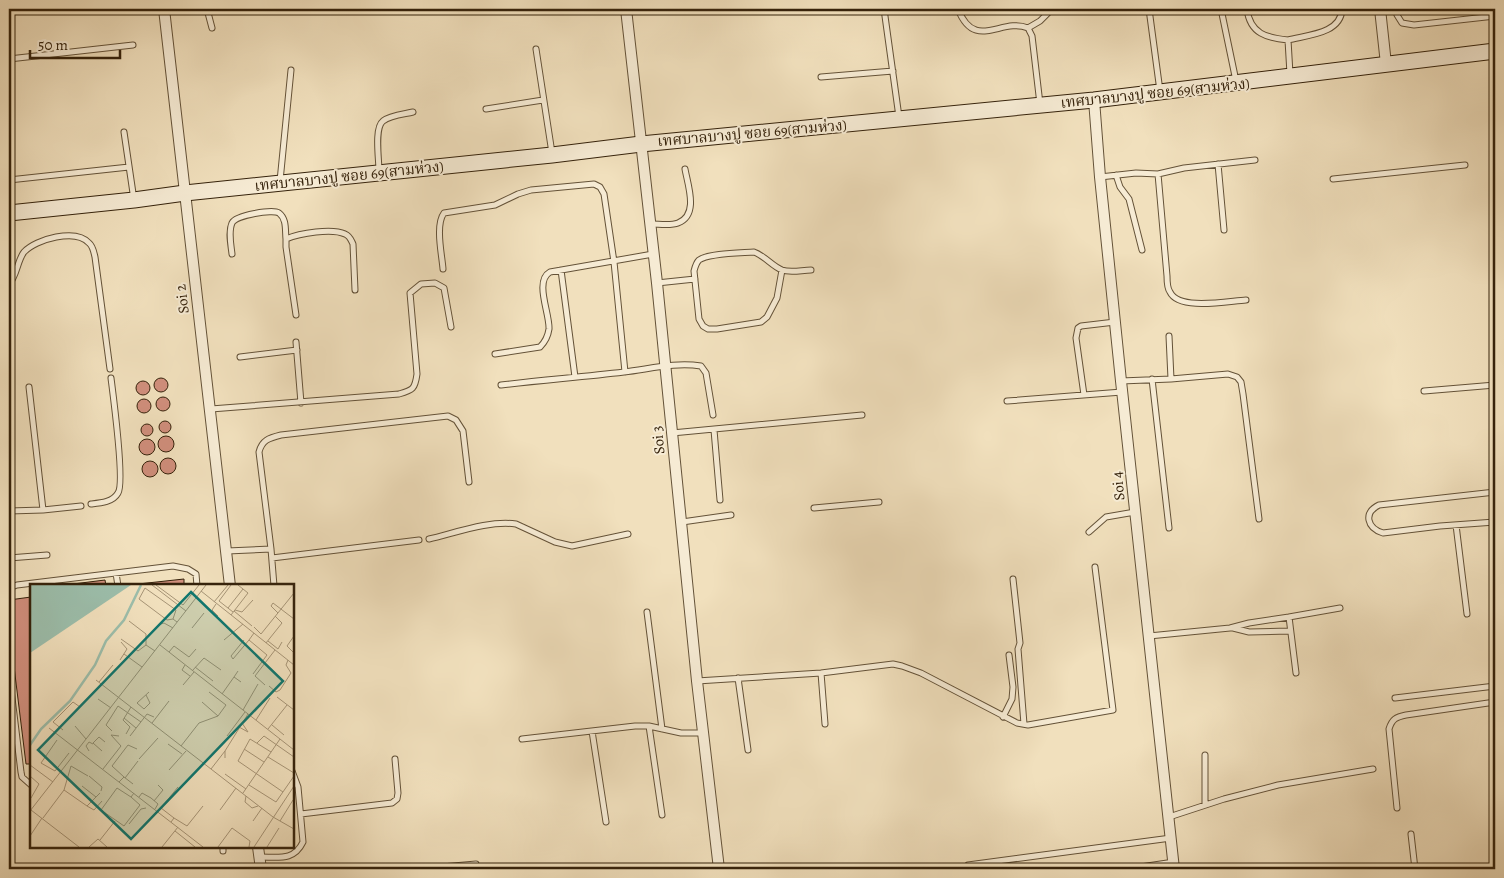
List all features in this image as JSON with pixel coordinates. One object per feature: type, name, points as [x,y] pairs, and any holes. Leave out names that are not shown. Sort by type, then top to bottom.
[{"type":"street","name":"Soi 2","points":[[164,9],[230,584]]},
{"type":"street","name":"Soi 3","points":[[626,9],[651,224],[718,869]]},
{"type":"street","points":[[1380,9],[1386,64]]},
{"type":"street","name":"เทศบาลบางปู ซอย 69(สามห่วง)","points":[[9,213],[641,144],[1094,100],[1495,51]]},
{"type":"street","name":"Soi 4","points":[[1094,100],[1121,381],[1174,866]]},
{"type":"street","points":[[259,852],[261,869]]},
{"type":"lane","points":[[207,9],[212,28]]},
{"type":"lane","points":[[884,9],[900,120]]},
{"type":"lane","points":[[958,9],[963,21],[976,30],[1022,26],[1028,28],[1032,36],[1040,105]]},
{"type":"lane","points":[[1028,28],[1040,21],[1052,9]]},
{"type":"lane","points":[[1150,9],[1160,92]]},
{"type":"lane","points":[[1221,9],[1237,84]]},
{"type":"lane","points":[[1247,9],[1252,25],[1262,34],[1269,38],[1288,40],[1328,30],[1338,23],[1342,9]]},
{"type":"lane","points":[[1396,9],[1402,23],[1414,25],[1495,16]]},
{"type":"lane","points":[[1288,40],[1290,77]]},
{"type":"lane","points":[[9,59],[132,45]]},
{"type":"lane","points":[[536,49],[552,155]]},
{"type":"lane","points":[[280,184],[291,70]]},
{"type":"lane","points":[[821,77],[894,71]]},
{"type":"lane","points":[[486,109],[544,100]]},
{"type":"lane","points":[[379,174],[378,135],[380,124],[384,119],[413,112]]},
{"type":"lane","points":[[124,132],[134,200]]},
{"type":"lane","points":[[1100,177],[1136,173],[1158,174],[1184,168],[1255,160]]},
{"type":"lane","points":[[1218,164],[1224,230]]},
{"type":"lane","points":[[1334,179],[1465,165]]},
{"type":"lane","points":[[9,180],[129,167]]},
{"type":"lane","points":[[651,224],[677,224],[689,214],[691,207],[685,169]]},
{"type":"lane","points":[[1158,174],[1169,291],[1174,298],[1187,304],[1246,300]]},
{"type":"lane","points":[[1116,175],[1120,187],[1129,198],[1142,250]]},
{"type":"lane","points":[[444,269],[439,228],[440,218],[444,213],[495,205],[531,190],[594,184],[600,187],[604,194],[614,262],[625,372]]},
{"type":"lane","points":[[232,254],[232,223],[235,219],[242,216],[274,211],[280,214],[284,220],[296,315]]},
{"type":"lane","points":[[286,239],[304,233],[336,232],[345,234],[353,244],[355,290]]},
{"type":"lane","points":[[9,284],[13,280],[22,254],[30,246],[46,239],[77,236],[84,238],[91,244],[96,257],[110,369]]},
{"type":"lane","points":[[782,270],[777,298],[767,316],[761,322],[716,329],[708,329],[702,326],[699,319],[694,271],[695,265],[700,260],[708,257],[754,252],[760,254],[782,270],[811,270]]},
{"type":"lane","points":[[495,354],[540,347],[545,342],[549,329],[543,279],[545,275],[550,272],[653,254]]},
{"type":"lane","points":[[561,270],[575,377]]},
{"type":"lane","points":[[657,283],[695,279]]},
{"type":"lane","points":[[211,409],[301,403],[399,394],[411,391],[417,374],[410,293],[420,284],[435,283],[444,288],[451,327]]},
{"type":"lane","points":[[1084,395],[1076,338],[1078,328],[1115,322]]},
{"type":"lane","points":[[1169,336],[1171,379]]},
{"type":"lane","points":[[296,342],[301,403]]},
{"type":"lane","points":[[240,357],[297,350]]},
{"type":"lane","points":[[501,385],[666,366],[701,366],[706,373],[713,415]]},
{"type":"lane","points":[[1121,381],[1228,374],[1236,377],[1241,382],[1259,519]]},
{"type":"lane","points":[[91,504],[113,499],[120,491],[111,378]]},
{"type":"lane","points":[[1152,379],[1169,528]]},
{"type":"lane","points":[[1424,391],[1495,385]]},
{"type":"lane","points":[[29,387],[43,510]]},
{"type":"lane","points":[[1007,401],[1123,392]]},
{"type":"lane","points":[[672,433],[862,415]]},
{"type":"lane","points":[[274,584],[259,452],[261,445],[267,438],[448,416],[456,420],[464,431],[469,482]]},
{"type":"lane","points":[[714,430],[720,500]]},
{"type":"lane","points":[[1495,492],[1379,505],[1370,512],[1369,517],[1371,526],[1376,531],[1383,533],[1495,522]]},
{"type":"lane","points":[[814,508],[880,502]]},
{"type":"lane","points":[[9,511],[81,506]]},
{"type":"lane","points":[[1090,532],[1106,517],[1135,512]]},
{"type":"lane","points":[[682,522],[731,515]]},
{"type":"lane","points":[[429,539],[508,523],[516,524],[563,545],[572,546],[628,534]]},
{"type":"lane","points":[[1456,525],[1467,614]]},
{"type":"lane","points":[[272,558],[419,540]]},
{"type":"lane","points":[[226,551],[271,549]]},
{"type":"lane","points":[[9,558],[47,555]]},
{"type":"lane","points":[[9,588],[17,585],[173,566],[188,569],[196,574],[197,584]]},
{"type":"lane","points":[[697,681],[821,672],[893,664],[921,674],[1003,717],[1028,725],[1113,710],[1095,567]]},
{"type":"lane","points":[[116,573],[118,584]]},
{"type":"lane","points":[[1014,579],[1020,643],[1018,649],[1024,724]]},
{"type":"lane","points":[[1148,636],[1230,628],[1248,623],[1340,608]]},
{"type":"lane","points":[[647,612],[662,729]]},
{"type":"lane","points":[[1289,617],[1296,672]]},
{"type":"lane","points":[[1230,628],[1249,632],[1290,631]]},
{"type":"lane","points":[[1003,717],[1012,698],[1014,687],[1009,655]]},
{"type":"lane","points":[[821,672],[825,724]]},
{"type":"lane","points":[[9,673],[11,715],[20,772],[22,778],[30,784]]},
{"type":"lane","points":[[738,678],[748,750]]},
{"type":"lane","points":[[1394,698],[1495,686]]},
{"type":"lane","points":[[1397,808],[1389,729],[1391,721],[1406,715],[1495,702]]},
{"type":"lane","points":[[522,739],[635,726],[649,726],[681,733],[703,733]]},
{"type":"lane","points":[[649,726],[662,815]]},
{"type":"lane","points":[[592,731],[606,822]]},
{"type":"lane","points":[[1205,755],[1205,805]]},
{"type":"lane","points":[[301,814],[392,803],[397,799],[398,793],[395,759]]},
{"type":"lane","points":[[1169,817],[1278,785],[1373,769]]},
{"type":"lane","points":[[259,852],[285,857],[294,855],[300,849],[303,842],[301,814],[294,774]]},
{"type":"lane","points":[[1411,834],[1415,869]]},
{"type":"lane","points":[[968,865],[1171,838]]},
{"type":"lane","points":[[419,869],[476,864]]},
{"type":"lane","points":[[1127,869],[1174,866]]},
{"type":"building","points":[[161,378],[166,380],[168,385],[166,390],[161,392],[156,390],[154,385],[156,380]]},
{"type":"building","points":[[143,381],[148,383],[150,388],[148,393],[143,395],[138,393],[136,388],[138,383]]},
{"type":"building","points":[[163,397],[168,399],[170,404],[168,409],[163,411],[158,409],[156,404],[158,399]]},
{"type":"building","points":[[144,399],[149,401],[151,406],[149,411],[144,413],[139,411],[137,406],[139,401]]},
{"type":"building","points":[[165,421],[171,427],[165,433],[159,427]]},
{"type":"building","points":[[147,424],[153,430],[147,436],[141,430]]},
{"type":"building","points":[[166,436],[174,444],[166,452],[158,444]]},
{"type":"building","points":[[147,439],[155,447],[147,455],[139,447]]},
{"type":"building","points":[[168,458],[176,466],[168,474],[160,466]]},
{"type":"building","points":[[150,461],[158,469],[150,477],[142,469]]},
{"type":"building","points":[[184,579],[184,584],[138,584]]},
{"type":"building","points":[[105,580],[106,584],[73,584]]},
{"type":"building","points":[[30,597],[30,764],[26,764],[9,626],[9,600]]}]
